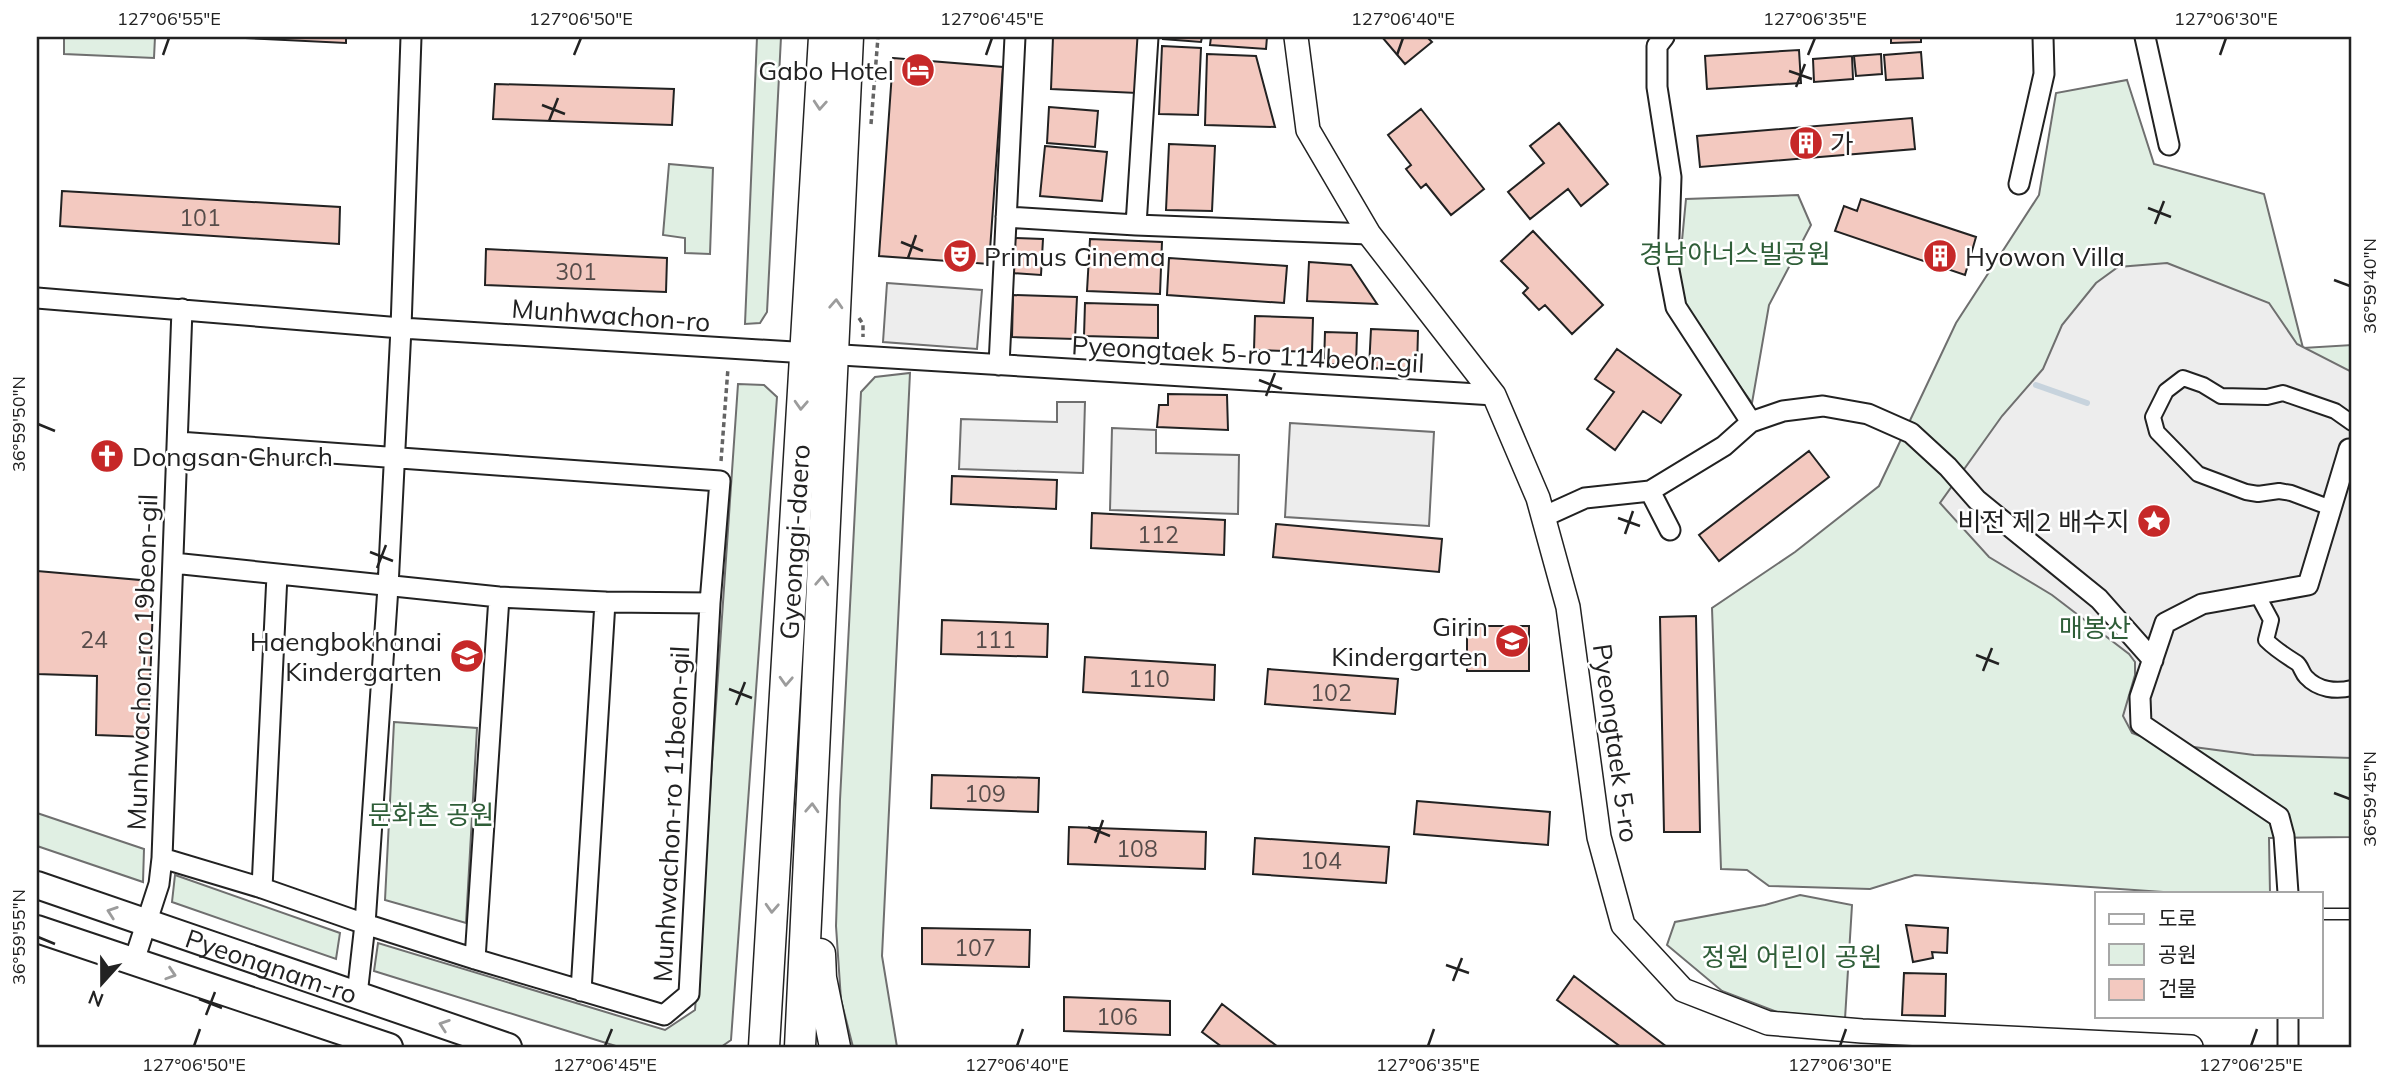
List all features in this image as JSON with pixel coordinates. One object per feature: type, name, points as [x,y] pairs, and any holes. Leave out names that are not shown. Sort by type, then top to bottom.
[{"type":"main road","name":"Gyeonggi-daero","points":[[800,1047],[810,843],[824,37]]},
{"type":"main road","name":"Gyeonggi-daero","points":[[764,1047],[819,354],[848,37]]},
{"type":"main road","points":[[810,843],[818,914],[821,978],[835,1047]]},
{"type":"main road","name":"Pyeongnam-ro","points":[[37,885],[508,1047]]},
{"type":"main road","name":"Pyeongnam-ro","points":[[37,929],[389,1047]]},
{"type":"street","points":[[356,995],[365,925],[388,587],[401,328],[411,37]]},
{"type":"street","points":[[999,365],[1014,37]]},
{"type":"street","points":[[1136,225],[1147,37]]},
{"type":"street","name":"Pyeongtaek 5-ro","points":[[1296,37],[1308,130],[1369,234],[1494,395],[1538,498],[1568,607],[1599,837],[1623,925],[1683,989],[1768,1024],[1879,1039],[2191,1047]]},
{"type":"street","points":[[1664,37],[1657,46],[1657,88],[1671,177],[1668,265],[1676,307],[1751,422]]},
{"type":"street","points":[[2019,184],[2044,74],[2043,37]]},
{"type":"street","points":[[2145,37],[2169,145]]},
{"type":"street","points":[[1006,217],[1369,234]]},
{"type":"street","name":"Munhwachon-ro","points":[[37,298],[401,328],[819,354]]},
{"type":"street","name":"Munhwachon-ro 19beon-gil","points":[[182,309],[162,858],[262,888],[365,925]]},
{"type":"street","name":"Pyeongtaek 5-ro 114beon-gil","points":[[819,354],[1494,395]]},
{"type":"street","points":[[2331,508],[2291,493],[2246,492],[2198,474],[2157,432],[2153,417],[2166,391],[2183,378],[2203,385],[2221,396],[2267,397],[2283,394],[2334,411],[2352,423]]},
{"type":"street","points":[[1543,517],[1585,498],[1650,491],[1724,446],[1751,422],[1783,411],[1823,406],[1868,414],[1911,433],[1948,467],[1977,500],[2099,600],[2153,660]]},
{"type":"street","points":[[178,442],[720,481]]},
{"type":"street","points":[[2288,892],[2284,836],[2278,817],[2141,724],[2140,697],[2165,623],[2202,604],[2308,585],[2351,450]]},
{"type":"street","name":"Munhwachon-ro 11beon-gil","points":[[365,925],[664,1015],[689,994],[710,603],[720,481]]},
{"type":"street","points":[[1650,491],[1670,530]]},
{"type":"street","points":[[173,563],[499,597],[710,603]]},
{"type":"street","points":[[262,888],[277,575]]},
{"type":"street","points":[[2257,594],[2271,620],[2266,640],[2271,646],[2299,664],[2307,678],[2318,686],[2337,690],[2352,688]]},
{"type":"street","points":[[475,959],[499,597]]},
{"type":"street","points":[[581,991],[605,602]]},
{"type":"street","points":[[134,961],[159,884],[162,858]]},
{"type":"street","points":[[2287,1047],[2288,1018]]},
{"type":"lane","points":[[2322,914],[2352,914]]},
{"type":"path","points":[[720,481],[730,349]]},
{"type":"green space","points":[[64,37],[155,37],[154,58],[64,54]]},
{"type":"green space","points":[[757,37],[781,37],[767,312],[760,323],[745,324]]},
{"type":"green space","name":"매봉산","points":[[2127,80],[2154,164],[2264,194],[2303,348],[2352,345],[2352,837],[2269,838],[2270,892],[2163,892],[1915,875],[1870,889],[1769,886],[1747,870],[1721,869],[1712,608],[1795,552],[1879,486],[1956,323],[2039,195],[2056,93]]},
{"type":"green space","points":[[669,164],[713,168],[710,254],[685,253],[685,238],[663,235]]},
{"type":"green space","name":"경남아너스빌공원","points":[[1798,195],[1811,225],[1769,305],[1752,403],[1681,304],[1678,282],[1686,199]]},
{"type":"green space","points":[[910,373],[882,956],[897,1047],[853,1047],[841,1000],[836,926],[861,392],[875,377]]},
{"type":"green space","points":[[738,384],[764,385],[777,397],[731,1040],[721,1047],[619,1047],[374,971],[378,943],[665,1030],[695,1010]]},
{"type":"green space","name":"문화촌 공원","points":[[394,722],[477,728],[466,923],[385,900]]},
{"type":"green space","points":[[37,813],[144,849],[143,882],[37,846]]},
{"type":"green space","points":[[175,875],[340,933],[336,959],[172,902]]},
{"type":"green space","name":"정원 어린이 공원","points":[[1800,895],[1852,905],[1845,1019],[1777,1012],[1722,991],[1667,945],[1675,922],[1765,905]]},
{"type":"shaded area","name":"비전 제2 배수지","points":[[2167,263],[2269,303],[2297,344],[2352,372],[2352,758],[2254,755],[2156,742],[2132,733],[2123,716],[2135,675],[2135,662],[2129,654],[2052,595],[1989,557],[1940,503],[2002,416],[2043,369],[2062,325],[2096,283],[2118,267]]},
{"type":"shaded area","points":[[887,283],[982,290],[977,349],[883,342]]},
{"type":"shaded area","points":[[1057,402],[1085,402],[1083,473],[959,469],[961,419],[1057,422]]},
{"type":"shaded area","points":[[1290,423],[1434,432],[1429,526],[1285,517]]},
{"type":"shaded area","points":[[1112,428],[1156,430],[1156,453],[1239,455],[1238,514],[1110,510]]},
{"type":"building","points":[[223,37],[346,37],[346,43]]},
{"type":"building","points":[[1053,37],[1139,37],[1137,93],[1051,89]]},
{"type":"building","points":[[1163,37],[1202,37],[1201,42]]},
{"type":"building","points":[[1211,37],[1267,37],[1266,49],[1210,45]]},
{"type":"building","points":[[1382,37],[1427,37],[1432,42],[1405,64]]},
{"type":"building","points":[[1891,37],[1921,37],[1921,42],[1891,43]]},
{"type":"building","points":[[1162,46],[1201,48],[1198,115],[1159,114]]},
{"type":"building","points":[[1799,50],[1801,83],[1707,89],[1705,56]]},
{"type":"building","points":[[1921,52],[1923,78],[1886,80],[1884,55]]},
{"type":"building","points":[[1207,54],[1256,56],[1275,127],[1205,125]]},
{"type":"building","points":[[1881,54],[1882,74],[1856,76],[1854,56]]},
{"type":"building","points":[[1852,56],[1853,79],[1814,82],[1813,59]]},
{"type":"building","points":[[893,58],[1003,67],[989,264],[879,256]]},
{"type":"building","points":[[495,84],[674,89],[672,125],[493,119]]},
{"type":"building","points":[[1049,107],[1098,111],[1095,147],[1047,143]]},
{"type":"building","points":[[1421,109],[1484,189],[1451,215],[1426,184],[1421,188],[1406,169],[1411,165],[1388,135]]},
{"type":"building","name":"가","points":[[1912,118],[1915,149],[1700,167],[1697,136]]},
{"type":"building","points":[[1559,123],[1608,184],[1581,206],[1568,189],[1530,219],[1508,192],[1544,163],[1530,146]]},
{"type":"building","points":[[1169,144],[1215,146],[1212,211],[1166,210]]},
{"type":"building","points":[[1045,146],[1107,152],[1102,201],[1040,196]]},
{"type":"building","points":[[62,191],[340,207],[339,244],[60,226]]},
{"type":"building","name":"Hyowon Villa","points":[[1861,199],[1976,237],[1965,275],[1835,231],[1844,206],[1857,211]]},
{"type":"building","points":[[1533,231],[1603,305],[1572,334],[1545,305],[1539,310],[1523,293],[1528,288],[1501,261]]},
{"type":"building","points":[[1013,238],[1043,239],[1041,275],[1011,273]]},
{"type":"building","points":[[1090,239],[1162,242],[1160,294],[1087,291]]},
{"type":"building","points":[[486,249],[667,258],[666,292],[485,285]]},
{"type":"building","points":[[1169,258],[1287,266],[1284,303],[1167,295]]},
{"type":"building","points":[[1309,262],[1351,265],[1377,304],[1307,301]]},
{"type":"building","points":[[1013,295],[1077,297],[1075,339],[1012,337]]},
{"type":"building","points":[[1085,303],[1158,305],[1158,338],[1084,336]]},
{"type":"building","points":[[1255,316],[1313,318],[1312,352],[1254,350]]},
{"type":"building","points":[[1371,329],[1418,331],[1417,370],[1369,368]]},
{"type":"building","points":[[1325,332],[1357,333],[1356,365],[1324,364]]},
{"type":"building","points":[[1617,349],[1681,395],[1661,423],[1643,411],[1615,450],[1587,429],[1614,392],[1595,379]]},
{"type":"building","points":[[1168,394],[1227,395],[1228,430],[1157,427],[1159,405],[1168,405]]},
{"type":"building","points":[[1809,451],[1829,477],[1719,561],[1699,535]]},
{"type":"building","points":[[952,476],[1057,480],[1056,509],[951,504]]},
{"type":"building","points":[[1092,513],[1225,520],[1224,555],[1091,548]]},
{"type":"building","points":[[1276,524],[1442,539],[1439,572],[1273,557]]},
{"type":"building","points":[[37,571],[140,580],[141,605],[153,605],[148,737],[96,735],[97,676],[37,674]]},
{"type":"building","points":[[1696,616],[1700,832],[1664,832],[1660,617]]},
{"type":"building","points":[[942,620],[1048,624],[1047,657],[941,654]]},
{"type":"building","points":[[1467,626],[1529,626],[1529,671],[1467,671]]},
{"type":"building","points":[[1085,657],[1215,665],[1214,700],[1083,692]]},
{"type":"building","points":[[1268,669],[1398,679],[1395,714],[1265,704]]},
{"type":"building","points":[[932,775],[1039,778],[1038,812],[931,808]]},
{"type":"building","points":[[1417,801],[1550,812],[1548,845],[1414,834]]},
{"type":"building","points":[[1069,827],[1206,832],[1205,869],[1068,864]]},
{"type":"building","points":[[1255,838],[1389,847],[1386,883],[1253,874]]},
{"type":"building","points":[[1906,925],[1948,928],[1947,953],[1932,952],[1933,958],[1913,962]]},
{"type":"building","points":[[922,928],[1030,930],[1029,967],[922,964]]},
{"type":"building","points":[[1904,973],[1946,974],[1945,1016],[1902,1015]]},
{"type":"building","points":[[1574,976],[1667,1047],[1621,1047],[1557,1000]]},
{"type":"building","points":[[1064,997],[1170,1001],[1170,1035],[1064,1031]]},
{"type":"building","points":[[1222,1004],[1278,1047],[1222,1047],[1202,1032]]},
{"type":"waterway","points":[[2036,385],[2087,403]]},
{"type":"place","name":"Gabo Hotel","points":[[918,70]]},
{"type":"place","name":"가","points":[[1806,143]]},
{"type":"place","name":"Primus Cinema","points":[[960,256]]},
{"type":"place","name":"Hyowon Villa","points":[[1940,256]]},
{"type":"place","name":"Dongsan Church","points":[[107,456]]},
{"type":"place","name":"비전 제2 배수지","points":[[2154,521]]},
{"type":"place","name":"Girin Kindergarten","points":[[1512,641]]},
{"type":"place","name":"Haengbokhanai Kindergarten","points":[[467,656]]}]
